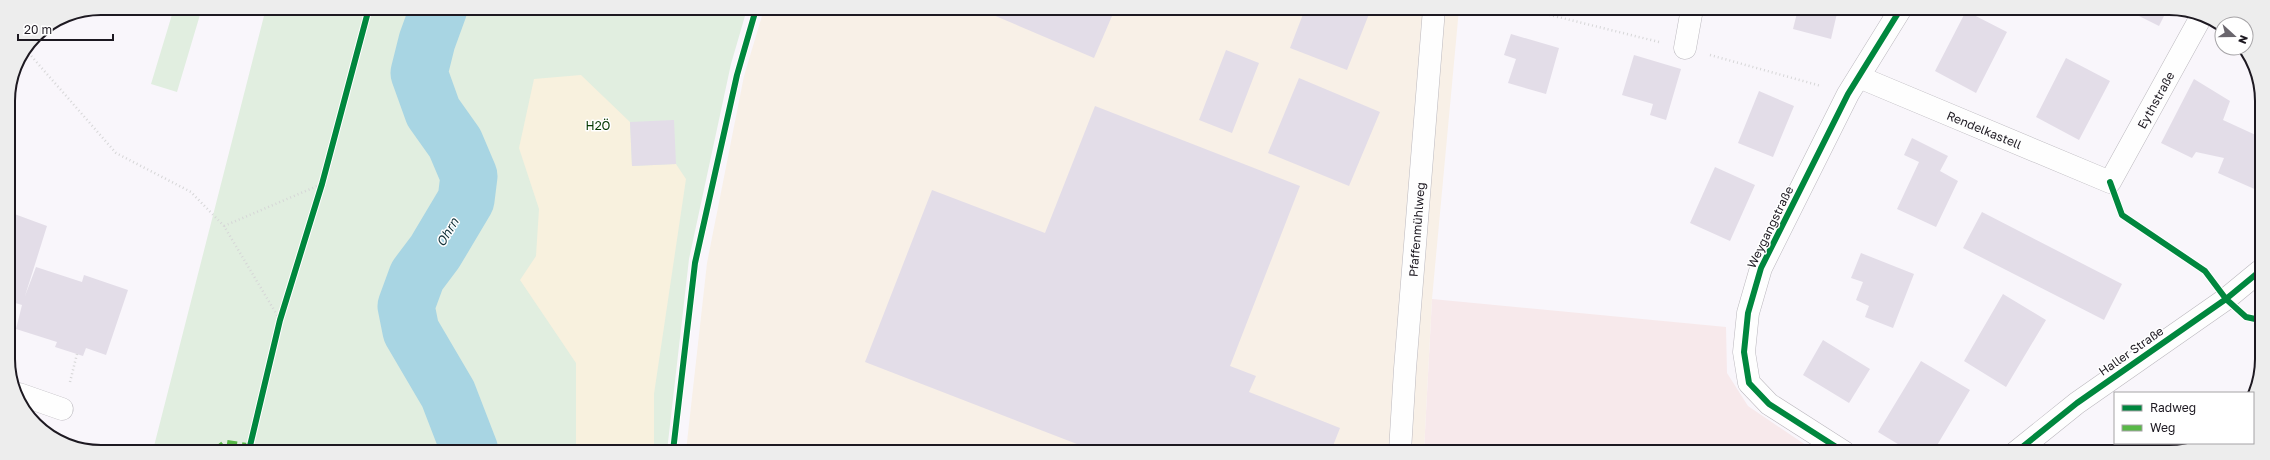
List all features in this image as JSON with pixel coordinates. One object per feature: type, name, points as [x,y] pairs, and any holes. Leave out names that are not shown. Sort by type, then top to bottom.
[{"type":"street","name":"Pfaffenmühlweg","points":[[1400,445],[1404,369],[1434,15]]},
{"type":"street","points":[[1685,48],[1691,15]]},
{"type":"street","name":"Weygangstraße","points":[[1833,445],[1768,404],[1749,383],[1744,352],[1748,313],[1761,268],[1848,94],[1860,77],[1897,15]]},
{"type":"street","name":"Eythstraße","points":[[2110,182],[2199,21]]},
{"type":"street","name":"Rendelkastell","points":[[1860,77],[2110,182]]},
{"type":"street","name":"Haller Straße","points":[[2025,445],[2077,403],[2226,299],[2255,275]]},
{"type":"street","points":[[24,396],[62,409]]},
{"type":"path","points":[[249,445],[280,320],[322,184],[367,15]]},
{"type":"path","points":[[29,53],[116,153],[191,192],[224,226],[280,320]]},
{"type":"path","points":[[224,226],[322,184]]},
{"type":"shaded area","points":[[762,15],[1458,15],[1432,299],[1424,445],[687,445],[707,263],[744,76]]},
{"type":"shaded area","points":[[1432,299],[1726,327],[1727,373],[1748,406],[1806,445],[1424,445]]},
{"type":"green space","points":[[172,15],[200,15],[177,92],[151,84]]},
{"type":"green space","name":"H2Ö","points":[[264,15],[745,15],[731,64],[689,259],[668,445],[154,445]]},
{"type":"sand","points":[[581,75],[630,122],[632,166],[676,164],[686,179],[654,394],[654,445],[576,445],[576,363],[520,280],[536,256],[539,209],[519,148],[534,79]]},
{"type":"building","points":[[993,15],[1112,15],[1094,58]]},
{"type":"building","points":[[1303,15],[1369,15],[1347,70],[1290,48]]},
{"type":"building","points":[[1796,15],[1837,15],[1831,39],[1793,29]]},
{"type":"building","points":[[1964,15],[1974,15],[2007,32],[1976,93],[1935,71]]},
{"type":"building","points":[[2137,15],[2164,15],[2159,26]]},
{"type":"building","points":[[1511,34],[1559,48],[1546,94],[1508,83],[1516,59],[1504,55]]},
{"type":"building","points":[[1226,50],[1259,63],[1232,133],[1199,120]]},
{"type":"building","points":[[1634,55],[1681,69],[1666,120],[1650,115],[1653,104],[1622,95]]},
{"type":"building","points":[[2066,58],[2110,81],[2079,140],[2036,117]]},
{"type":"building","points":[[1299,78],[1380,112],[1349,186],[1268,153]]},
{"type":"building","points":[[2194,79],[2230,101],[2223,120],[2255,135],[2255,189],[2218,173],[2224,158],[2196,152],[2192,158],[2161,143]]},
{"type":"building","points":[[1759,91],[1794,106],[1773,157],[1738,143]]},
{"type":"building","points":[[1095,106],[1300,186],[1230,366],[1256,376],[1249,392],[1340,428],[1333,445],[1079,445],[865,362],[932,190],[1045,233]]},
{"type":"building","points":[[674,120],[676,164],[632,166],[630,122]]},
{"type":"building","points":[[1912,138],[1948,156],[1940,171],[1958,181],[1936,227],[1897,209],[1919,162],[1904,155]]},
{"type":"building","points":[[1715,167],[1755,185],[1730,241],[1690,223]]},
{"type":"building","points":[[1982,212],[2122,284],[2104,320],[1963,248]]},
{"type":"building","points":[[15,214],[47,226],[25,296],[36,267],[82,282],[84,275],[128,290],[106,355],[86,348],[83,356],[55,347],[57,342],[16,329],[22,305],[15,303]]},
{"type":"building","points":[[1861,253],[1914,274],[1893,328],[1865,317],[1869,306],[1856,300],[1863,282],[1851,278]]},
{"type":"building","points":[[2003,294],[2046,320],[2006,387],[1964,361]]},
{"type":"building","points":[[1823,340],[1870,369],[1849,403],[1803,375]]},
{"type":"building","points":[[1921,361],[1970,390],[1937,445],[1899,445],[1878,432]]},
{"type":"waterway","name":"Ohrn","points":[[436,15],[427,41],[419,73],[433,112],[455,143],[469,176],[466,200],[435,252],[417,276],[406,306],[411,331],[448,394],[468,445]]},
{"type":"marked path","points":[[221,445],[225,442],[244,445]]},
{"type":"cycle path","points":[[250,445],[280,320],[322,184],[367,15]]},
{"type":"cycle path","points":[[674,445],[695,263],[737,75],[754,15]]},
{"type":"cycle path","points":[[1833,445],[1769,404],[1749,383],[1744,352],[1748,313],[1761,268],[1848,94],[1897,15]]},
{"type":"cycle path","points":[[2110,182],[2122,215],[2205,271],[2226,299],[2246,317],[2255,319]]},
{"type":"cycle path","points":[[2025,445],[2077,403],[2226,299],[2255,275]]}]
